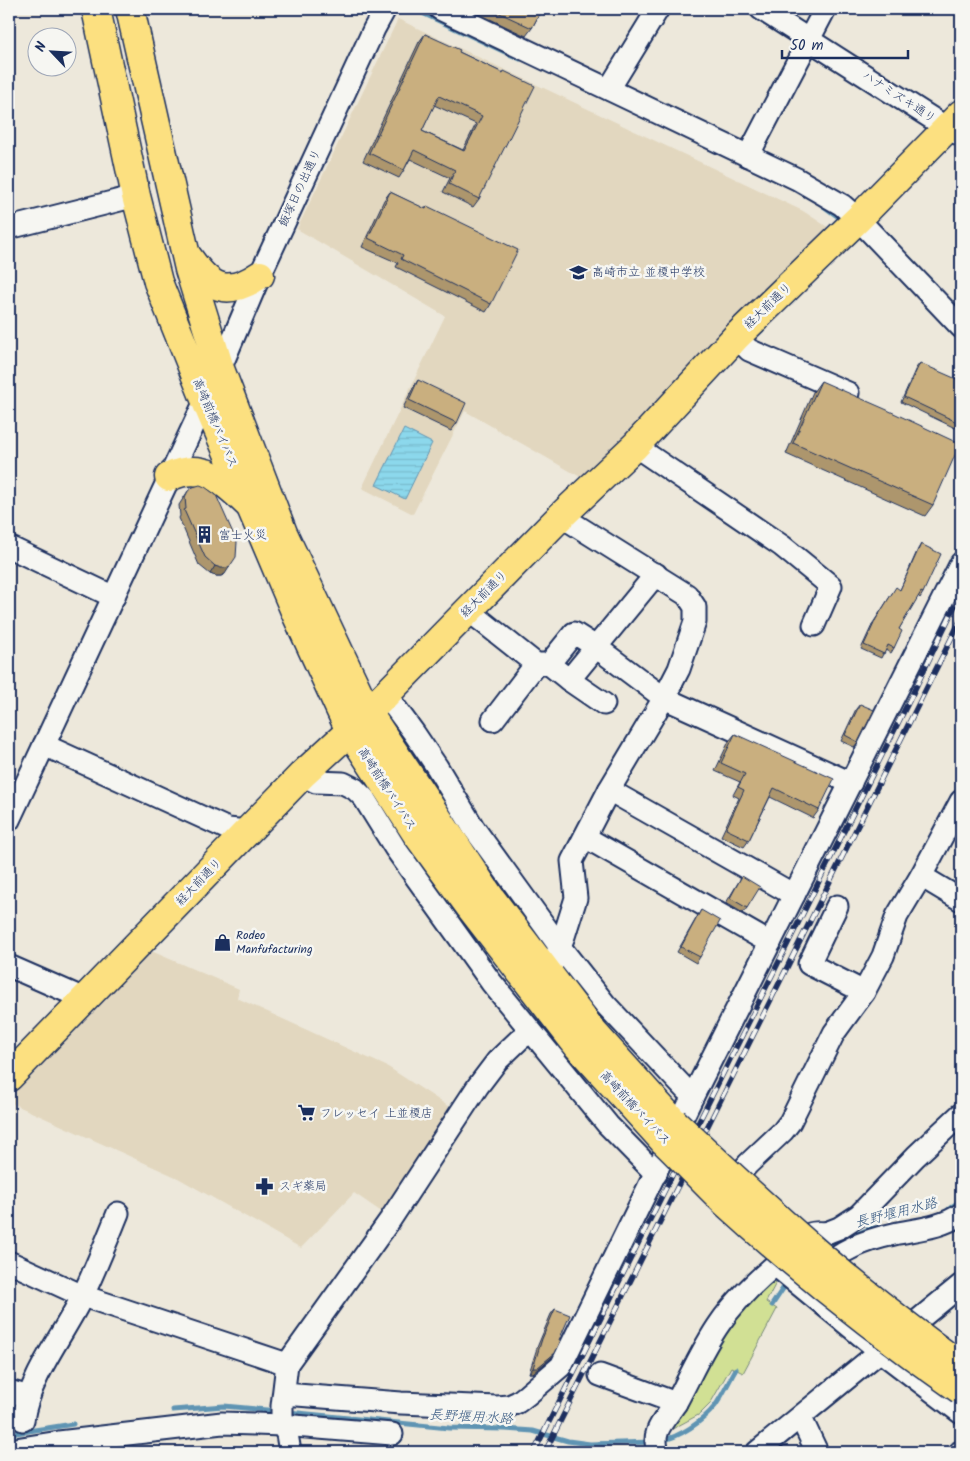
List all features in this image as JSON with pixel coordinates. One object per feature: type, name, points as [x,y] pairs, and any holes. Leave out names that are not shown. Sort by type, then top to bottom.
[{"type":"main road","name":"高崎前橋バイパス","points":[[96,9],[136,196],[158,282],[205,399],[297,616],[368,713],[490,897],[725,1202],[795,1264],[915,1358],[961,1390]]},
{"type":"main road","name":"高崎前橋バイパス","points":[[130,9],[186,254],[220,368],[283,533],[368,713]]},
{"type":"main road","name":"経大前通り","points":[[9,1077],[247,830],[368,713],[561,516],[635,446],[736,337],[957,126]]},
{"type":"main road","points":[[186,254],[202,275],[218,286],[227,287],[247,283],[260,275]]},
{"type":"main road","points":[[169,477],[188,471],[208,473],[224,482],[250,505]]},
{"type":"main road","name":"高崎前橋バイパス","points":[[669,1131],[738,1183],[810,1247],[961,1366]]},
{"type":"street","name":"飯塚日の出通り","points":[[9,820],[220,368],[260,275],[374,29],[385,9]]},
{"type":"street","points":[[440,9],[797,179],[842,205],[858,219],[961,327]]},
{"type":"street","points":[[609,89],[658,9]]},
{"type":"street","name":"ハナミズキ通り","points":[[761,9],[809,40],[957,126]]},
{"type":"street","points":[[748,156],[825,9]]},
{"type":"street","points":[[9,228],[136,196]]},
{"type":"street","points":[[736,337],[749,350],[865,400]]},
{"type":"street","points":[[635,446],[782,546],[832,586],[814,624]]},
{"type":"street","points":[[557,954],[576,898],[572,861],[679,669],[695,622],[695,607],[687,595],[561,516]]},
{"type":"street","points":[[9,547],[114,597]]},
{"type":"street","points":[[21,1450],[59,1442],[222,1424],[283,1411],[401,1403],[509,1406],[518,1402],[558,1370],[693,1096],[961,563]]},
{"type":"street","points":[[569,680],[656,574]]},
{"type":"street","points":[[468,610],[543,664],[604,704]]},
{"type":"street","points":[[493,720],[574,632],[664,698],[852,783]]},
{"type":"street","points":[[368,713],[414,733],[473,827],[557,954],[684,1090],[693,1096]]},
{"type":"street","points":[[44,745],[228,829],[247,830]]},
{"type":"street","points":[[302,775],[316,782],[343,782],[355,789],[364,798],[395,848],[491,982],[512,994],[531,1032],[608,1125],[656,1174]]},
{"type":"street","points":[[610,790],[794,895]]},
{"type":"street","points":[[961,801],[921,876],[896,916],[883,956],[864,992],[834,1033],[790,1122],[748,1164],[716,1202],[714,1207],[788,1276],[881,1352],[961,1413]]},
{"type":"street","points":[[584,837],[770,942]]},
{"type":"street","points":[[921,876],[961,900]]},
{"type":"street","points":[[837,906],[809,964],[864,992]]},
{"type":"street","points":[[9,966],[73,994],[82,1002]]},
{"type":"street","points":[[290,1452],[283,1411],[287,1364],[390,1220],[478,1086],[520,1038],[531,1032]]},
{"type":"street","points":[[788,1276],[809,1233],[826,1233],[839,1228],[859,1214],[916,1156],[961,1114]]},
{"type":"street","points":[[23,1420],[25,1406],[19,1394],[42,1368],[83,1296],[118,1213]]},
{"type":"street","points":[[657,1448],[659,1426],[676,1403],[710,1339],[733,1306],[756,1281],[788,1276],[822,1267],[856,1244],[894,1234],[935,1227],[953,1220],[961,1214]]},
{"type":"street","points":[[9,1262],[83,1296],[287,1364]]},
{"type":"street","points":[[758,1452],[961,1285]]},
{"type":"street","points":[[600,1375],[676,1403]]},
{"type":"street","points":[[283,1411],[392,1434]]},
{"type":"street","points":[[800,1418],[817,1452]]},
{"type":"shaded area","name":"高崎市立 並榎中学校","points":[[398,19],[803,211],[829,228],[582,478],[465,411],[413,514],[362,488],[445,316],[297,229]]},
{"type":"shaded area","points":[[149,950],[239,989],[237,998],[388,1067],[454,1110],[386,1215],[354,1193],[301,1248],[178,1178],[9,1102],[9,1095]]},
{"type":"green space","points":[[773,1280],[776,1283],[766,1302],[777,1309],[743,1373],[731,1367],[710,1404],[700,1414],[665,1433],[726,1323]]},
{"type":"water","points":[[404,429],[432,443],[405,499],[376,485]]},
{"type":"building","points":[[491,9],[542,9],[532,28]]},
{"type":"building","points":[[425,34],[503,73],[504,71],[535,86],[479,199],[449,184],[455,170],[414,150],[404,170],[369,153]],"holes":[[[439,96],[482,116],[464,151],[422,131]]]},
{"type":"building","points":[[390,192],[426,209],[427,206],[518,250],[491,304],[401,259],[403,255],[368,238]]},
{"type":"building","points":[[920,363],[961,381],[961,417],[959,423],[904,397]]},
{"type":"building","points":[[418,380],[466,403],[457,423],[409,400]]},
{"type":"building","points":[[821,381],[960,444],[933,505],[793,443]]},
{"type":"building","name":"富士火災","points":[[200,485],[216,495],[237,542],[236,557],[230,566],[226,568],[215,566],[205,557],[184,510],[186,509],[185,497],[188,491]]},
{"type":"building","points":[[921,544],[941,554],[923,593],[921,592],[899,629],[902,631],[894,648],[888,645],[884,654],[864,645],[876,619],[896,587],[900,590]]},
{"type":"building","points":[[860,704],[874,710],[858,742],[845,735]]},
{"type":"building","points":[[735,734],[834,779],[819,810],[774,788],[749,840],[726,829],[744,790],[738,787],[745,774],[721,763]]},
{"type":"building","points":[[742,876],[760,887],[747,908],[730,898]]},
{"type":"building","points":[[701,910],[720,921],[700,957],[681,947]]},
{"type":"building","points":[[555,1309],[570,1315],[559,1340],[561,1340],[555,1353],[537,1368],[533,1368],[542,1339]]},
{"type":"waterway","points":[[414,9],[520,59]]},
{"type":"waterway","points":[[822,205],[844,221]]},
{"type":"waterway","name":"長野堰用水路","points":[[949,1209],[961,1200]]},
{"type":"waterway","name":"長野堰用水路","points":[[824,1247],[869,1229],[879,1227]]},
{"type":"waterway","name":"長野堰用水路","points":[[772,1305],[788,1281]]},
{"type":"waterway","name":"長野堰用水路","points":[[660,1441],[683,1432],[704,1418],[718,1402],[736,1369]]},
{"type":"waterway","name":"長野堰用水路","points":[[173,1410],[224,1406],[277,1411]]},
{"type":"waterway","name":"長野堰用水路","points":[[288,1412],[449,1428],[533,1431],[568,1441],[590,1444],[652,1442]]},
{"type":"waterway","name":"長野堰用水路","points":[[9,1434],[73,1424]]},
{"type":"railway","points":[[534,1452],[912,695],[961,593]]},
{"type":"railway","points":[[545,1452],[961,619]]},
{"type":"place","name":"高崎市立 並榎中学校","points":[[578,272]]},
{"type":"place","name":"富士火災","points":[[205,535]]},
{"type":"place","name":"Rodeo Manfufacturing","points":[[222,942]]},
{"type":"place","name":"フレッセイ 上並榎店","points":[[306,1113]]},
{"type":"place","name":"スギ薬局","points":[[265,1186]]}]
